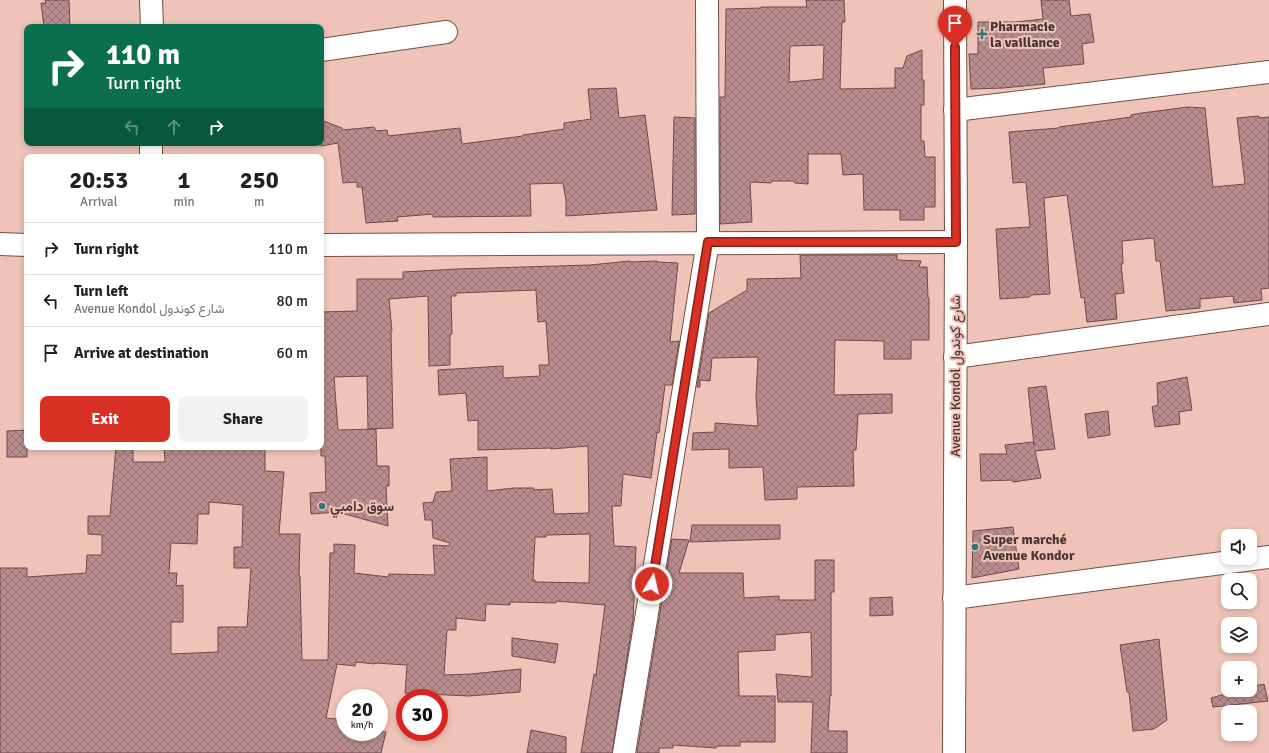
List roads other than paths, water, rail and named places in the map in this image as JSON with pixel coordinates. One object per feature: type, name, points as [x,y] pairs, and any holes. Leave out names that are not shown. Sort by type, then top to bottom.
[{"type":"street","points":[[151,0],[152,24]]},
{"type":"street","points":[[624,753],[708,242],[707,0]]},
{"type":"street","name":"Avenue Kondol شارع كوندول","points":[[954,753],[956,242],[955,0]]},
{"type":"street","points":[[324,50],[446,32]]},
{"type":"street","points":[[956,110],[1269,72]]},
{"type":"street","points":[[324,245],[956,242]]},
{"type":"street","points":[[0,244],[24,244]]},
{"type":"street","points":[[955,358],[1269,314]]},
{"type":"street","points":[[954,598],[1269,557]]},
{"type":"place","name":"Pharmacie la vaillance","points":[[982,34]]},
{"type":"place","name":"سوق دامبي","points":[[322,506]]},
{"type":"place","name":"Super marché Avenue Kondor","points":[[975,547]]}]
